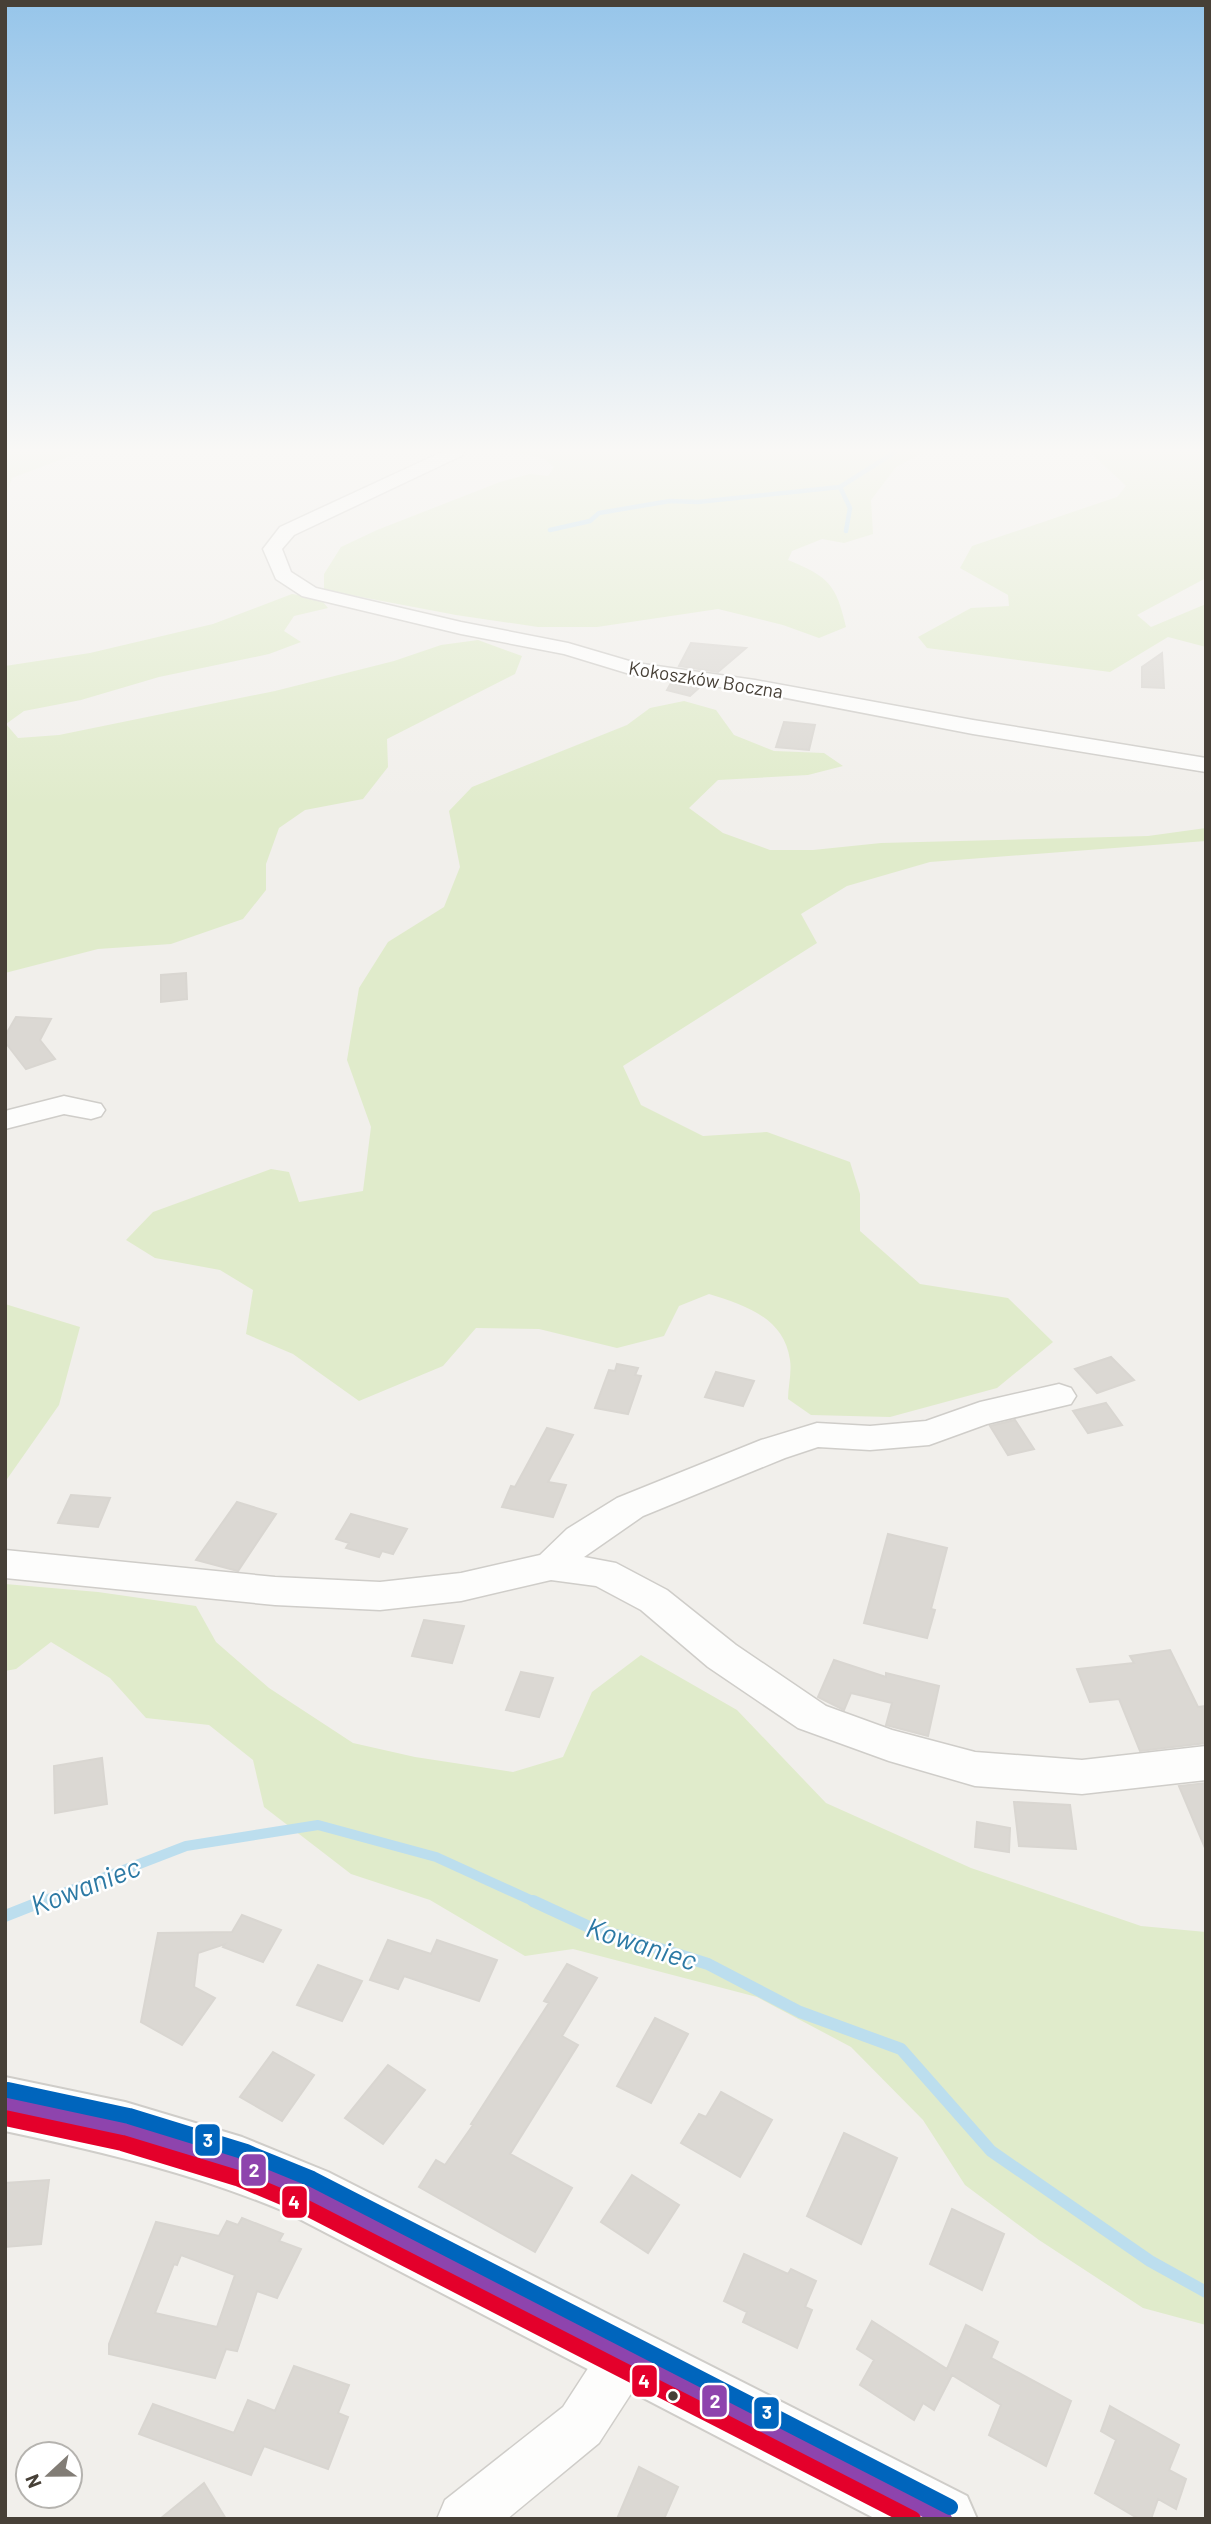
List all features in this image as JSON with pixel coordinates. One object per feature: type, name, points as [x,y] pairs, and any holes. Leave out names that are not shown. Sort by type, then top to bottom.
[{"type":"street","name":"Kokoszków Boczna","points":[[280,570],[283,575],[309,592],[461,628],[568,649],[633,669],[755,686],[986,729],[1206,765]]},
{"type":"street","points":[[5,1120],[64,1105],[92,1110]]},
{"type":"street","points":[[551,1566],[580,1539],[630,1507],[773,1449],[817,1435],[870,1438],[929,1433],[980,1414],[1059,1396]]},
{"type":"street","points":[[5,1564],[185,1584],[380,1596],[460,1587],[551,1566],[603,1573],[654,1600],[722,1656],[812,1717],[889,1745],[975,1769],[1082,1777],[1206,1763]]},
{"type":"street","points":[[5,2104],[125,2129],[242,2165],[307,2192],[944,2519]]},
{"type":"street","points":[[464,2519],[581,2425],[627,2354]]},
{"type":"green space","points":[[327,570],[808,570],[822,577],[834,591],[846,627],[819,638],[783,625],[718,609],[597,627],[538,627],[456,615],[324,590]]},
{"type":"green space","points":[[963,570],[1206,570],[1206,578],[1137,615],[1151,627],[1206,604],[1206,647],[1168,637],[1110,672],[927,648],[918,637],[971,608],[1009,606],[1008,595]]},
{"type":"green space","points":[[292,594],[320,598],[328,608],[294,616],[284,631],[301,642],[269,654],[159,677],[81,700],[24,711],[6,724],[18,738],[59,735],[275,691],[394,661],[441,645],[478,640],[522,656],[515,674],[387,739],[388,767],[363,799],[305,810],[279,828],[266,864],[266,890],[243,919],[171,944],[98,949],[5,973],[5,666],[90,653],[213,624]]},
{"type":"green space","points":[[684,701],[716,710],[734,735],[774,751],[824,753],[843,766],[808,775],[718,780],[689,808],[723,833],[770,850],[813,850],[881,843],[1148,836],[1206,828],[1206,841],[930,862],[847,886],[801,914],[817,943],[623,1066],[641,1105],[703,1136],[767,1132],[850,1162],[860,1194],[860,1231],[920,1284],[1008,1298],[1053,1342],[997,1388],[890,1417],[811,1415],[788,1399],[790,1360],[780,1333],[771,1323],[748,1308],[709,1294],[679,1306],[664,1336],[617,1348],[539,1329],[476,1328],[443,1366],[359,1401],[293,1354],[246,1334],[253,1290],[220,1270],[155,1258],[126,1240],[153,1212],[271,1169],[289,1172],[299,1202],[363,1191],[371,1127],[347,1060],[359,988],[388,942],[444,907],[460,867],[449,811],[472,787],[627,725],[650,708]]},
{"type":"green space","points":[[5,1304],[80,1327],[59,1405],[5,1482]]},
{"type":"green space","points":[[5,1584],[98,1592],[196,1606],[216,1642],[269,1688],[353,1743],[415,1757],[513,1772],[563,1757],[592,1692],[641,1655],[737,1710],[826,1803],[971,1868],[1141,1926],[1206,1932],[1206,2325],[1143,2308],[1039,2240],[965,2185],[923,2120],[851,2047],[757,1997],[573,1949],[525,1956],[430,1900],[351,1874],[264,1807],[253,1760],[209,1725],[146,1718],[110,1678],[51,1642],[16,1669],[5,1671]]},
{"type":"building","points":[[691,643],[746,648],[718,672],[679,666]]},
{"type":"building","points":[[1162,653],[1164,688],[1142,687],[1142,667]]},
{"type":"building","points":[[671,683],[700,687],[690,696],[667,690]]},
{"type":"building","points":[[784,722],[815,725],[809,750],[776,747]]},
{"type":"building","points":[[186,973],[187,999],[161,1002],[161,975]]},
{"type":"building","points":[[16,1017],[51,1019],[40,1040],[55,1059],[26,1069],[5,1042],[5,1036]]},
{"type":"building","points":[[1111,1357],[1134,1380],[1097,1393],[1075,1369]]},
{"type":"building","points":[[617,1364],[638,1368],[635,1375],[641,1376],[628,1414],[595,1408],[609,1370],[615,1371]]},
{"type":"building","points":[[716,1372],[754,1381],[743,1406],[705,1397]]},
{"type":"building","points":[[1106,1403],[1122,1425],[1088,1433],[1073,1411]]},
{"type":"building","points":[[1015,1420],[1034,1449],[1008,1455],[990,1426]]},
{"type":"building","points":[[547,1428],[573,1435],[548,1482],[566,1485],[553,1517],[502,1507],[511,1486],[515,1487]]},
{"type":"building","points":[[71,1495],[110,1498],[98,1527],[58,1523]]},
{"type":"building","points":[[237,1502],[276,1514],[238,1571],[196,1560]]},
{"type":"building","points":[[351,1514],[407,1529],[393,1554],[382,1551],[379,1557],[346,1548],[349,1543],[336,1539]]},
{"type":"building","points":[[888,1534],[947,1548],[931,1609],[935,1610],[927,1638],[864,1623]]},
{"type":"building","points":[[424,1620],[464,1626],[452,1663],[412,1656]]},
{"type":"building","points":[[1170,1650],[1198,1707],[1206,1706],[1206,1743],[1140,1751],[1119,1699],[1090,1702],[1077,1669],[1134,1663],[1130,1656]]},
{"type":"building","points":[[834,1660],[886,1677],[886,1673],[939,1686],[928,1736],[886,1725],[892,1703],[851,1693],[844,1710],[818,1697]]},
{"type":"building","points":[[521,1672],[553,1678],[539,1717],[506,1710]]},
{"type":"building","points":[[102,1758],[107,1804],[55,1813],[54,1766]]},
{"type":"building","points":[[1206,1783],[1206,1848],[1205,1848],[1179,1786]]},
{"type":"building","points":[[1014,1802],[1070,1805],[1076,1849],[1019,1846]]},
{"type":"building","points":[[977,1822],[1010,1828],[1009,1852],[975,1847]]},
{"type":"building","points":[[242,1915],[281,1930],[263,1962],[223,1947],[225,1944],[198,1953],[194,1987],[215,1998],[182,2045],[141,2022],[158,1933],[232,1932]]},
{"type":"building","points":[[388,1940],[431,1954],[437,1940],[497,1960],[479,2001],[404,1976],[398,1989],[370,1980]]},
{"type":"building","points":[[567,1964],[597,1978],[562,2036],[578,2045],[510,2154],[572,2188],[535,2252],[419,2187],[436,2160],[445,2165],[473,2125],[471,2124],[549,2003],[544,2001]]},
{"type":"building","points":[[318,1965],[362,1981],[342,2021],[297,2005]]},
{"type":"building","points":[[655,2018],[688,2034],[651,2103],[617,2086]]},
{"type":"building","points":[[273,2052],[314,2075],[282,2121],[240,2097]]},
{"type":"building","points":[[388,2065],[425,2090],[383,2144],[345,2118]]},
{"type":"building","points":[[721,2092],[772,2120],[740,2177],[681,2143],[699,2114],[706,2117]]},
{"type":"building","points":[[844,2133],[897,2158],[861,2244],[807,2216]]},
{"type":"building","points":[[632,2175],[679,2205],[648,2253],[601,2222]]},
{"type":"building","points":[[49,2180],[41,2244],[5,2247],[5,2183]]},
{"type":"building","points":[[952,2209],[1004,2234],[982,2290],[930,2264]]},
{"type":"building","points":[[242,2218],[283,2234],[279,2241],[301,2249],[277,2298],[257,2291],[237,2351],[226,2349],[215,2378],[109,2354],[109,2344],[156,2222],[219,2236],[227,2221],[238,2225]],"holes":[[[181,2255],[235,2275],[217,2327],[155,2313],[174,2264],[177,2265]]]},
{"type":"building","points":[[744,2254],[788,2274],[791,2269],[816,2281],[805,2307],[812,2310],[797,2348],[743,2322],[747,2312],[724,2301]]},
{"type":"building","points":[[872,2321],[947,2369],[966,2325],[998,2342],[991,2358],[1071,2401],[1046,2466],[989,2435],[1001,2405],[952,2375],[934,2410],[923,2403],[914,2420],[860,2385],[874,2360],[857,2349]]},
{"type":"building","points":[[294,2366],[349,2385],[338,2413],[348,2417],[328,2469],[264,2446],[251,2475],[139,2434],[153,2404],[234,2433],[248,2400],[275,2411]]},
{"type":"building","points":[[1110,2406],[1179,2445],[1169,2470],[1186,2479],[1176,2509],[1158,2499],[1151,2519],[1139,2519],[1095,2493],[1116,2440],[1101,2431]]},
{"type":"building","points":[[639,2467],[678,2487],[664,2519],[617,2519]]},
{"type":"building","points":[[204,2483],[226,2519],[160,2519]]},
{"type":"waterway","name":"Kowaniec","points":[[38,1903],[186,1846],[318,1825],[436,1857],[537,1903]]},
{"type":"waterway","name":"Kowaniec","points":[[5,1916],[43,1901]]},
{"type":"waterway","name":"Kowaniec","points":[[533,1901],[587,1926],[708,1964],[800,2012],[901,2049],[991,2151],[1150,2261],[1206,2292]]},
{"type":"transit line","name":"3","points":[[8,2090],[129,2116],[246,2152],[312,2179],[950,2507]]},
{"type":"transit line","name":"2","points":[[5,2104],[125,2129],[242,2165],[307,2192],[944,2519]]},
{"type":"transit line","name":"4","points":[[5,2118],[122,2143],[237,2178],[301,2205],[913,2519]]}]
